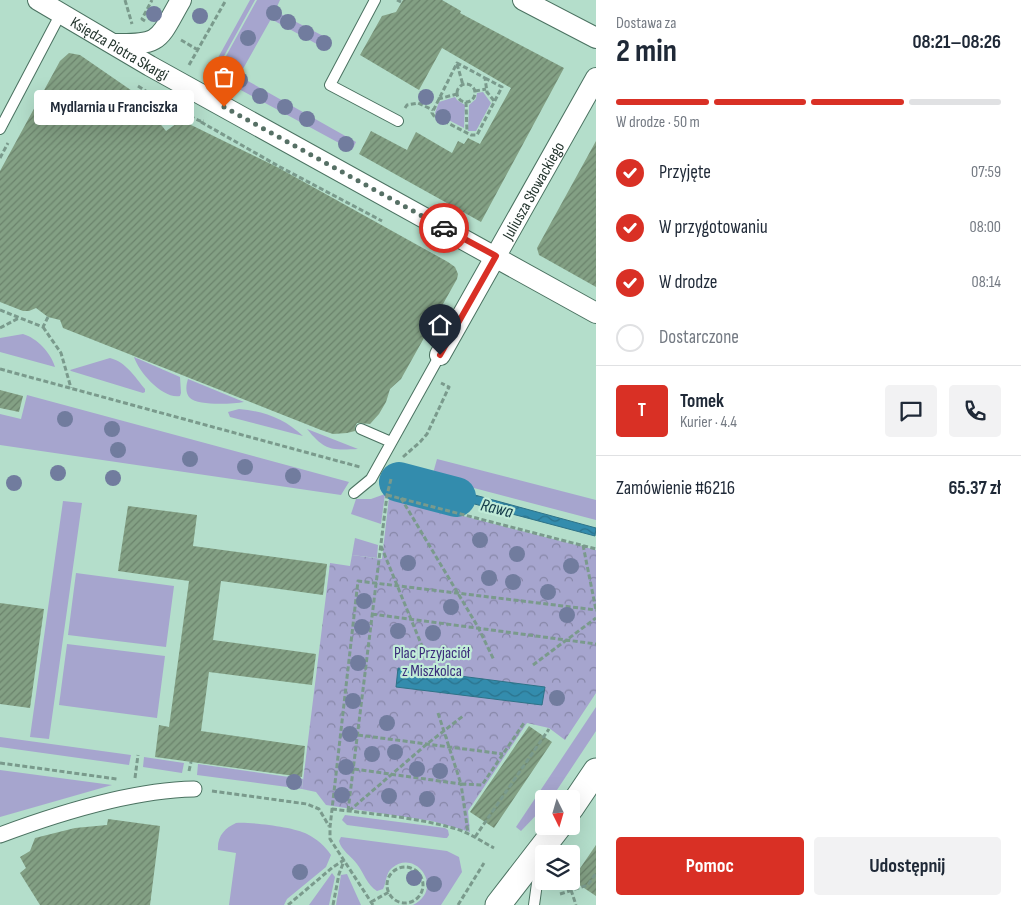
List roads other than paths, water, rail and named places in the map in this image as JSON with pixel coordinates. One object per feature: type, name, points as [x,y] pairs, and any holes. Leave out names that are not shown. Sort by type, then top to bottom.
[{"type":"street","name":"Księdza Piotra Skargi","points":[[38,0],[180,83],[596,313]]},
{"type":"street","points":[[114,44],[139,44],[156,40],[181,0]]},
{"type":"street","points":[[523,0],[596,38]]},
{"type":"street","name":"Juliusza Słowackiego","points":[[440,355],[596,78]]},
{"type":"street","points":[[580,795],[596,771]]},
{"type":"street","points":[[0,835],[32,823],[104,803],[159,791],[194,789]]},
{"type":"street","points":[[498,905],[535,863]]},
{"type":"street","points":[[518,905],[535,873]]},
{"type":"lane","points":[[375,0],[330,85],[398,121]]},
{"type":"lane","points":[[0,129],[61,13]]},
{"type":"lane","points":[[354,493],[368,483],[375,472],[440,355]]},
{"type":"lane","points":[[361,429],[391,442]]},
{"type":"lane","points":[[534,905],[538,890]]},
{"type":"water","points":[[405,476],[596,528],[595,536],[403,485]]},
{"type":"water","points":[[398,668],[545,687],[542,705],[396,687]]},
{"type":"waterway","name":"Rawa","points":[[399,482],[456,497]]},
{"type":"place","name":"Mydlarnia u Franciszka","points":[[224,107]]},
{"type":"park label","name":"Plac Przyjaciół z Miszkolca","points":[[432,661]]}]
